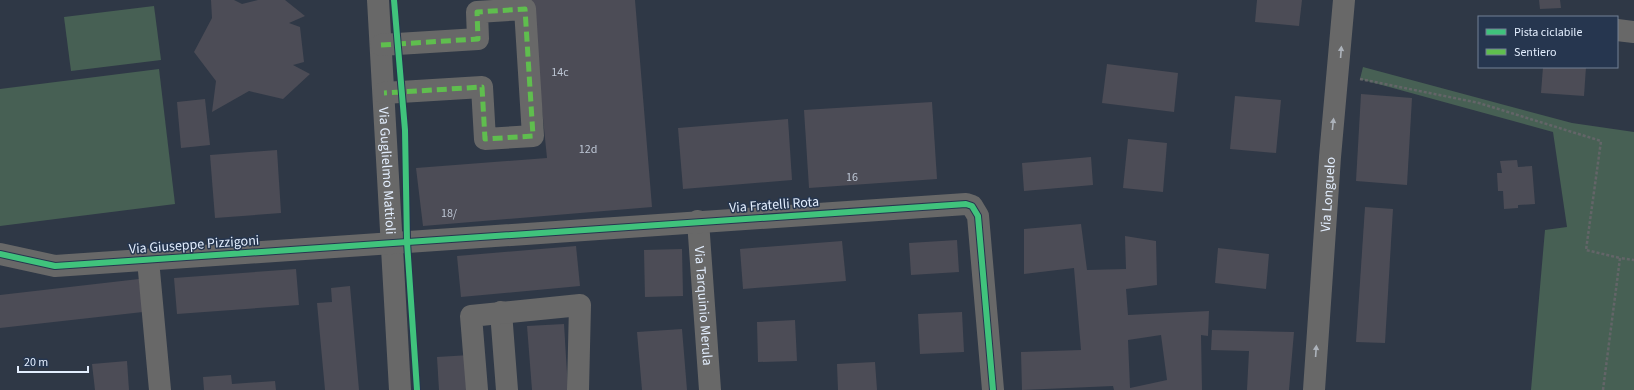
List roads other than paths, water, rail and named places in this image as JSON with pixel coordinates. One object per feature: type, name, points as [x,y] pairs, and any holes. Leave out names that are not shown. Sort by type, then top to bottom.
[{"type":"street","name":"Via Guglielmo Mattioli","points":[[378,0],[400,390]]},
{"type":"street","name":"Via Longuelo","points":[[1314,390],[1330,157],[1344,0]]},
{"type":"street","points":[[381,45],[478,39],[477,12],[525,9],[534,136],[485,139],[482,87],[384,93]]},
{"type":"street","points":[[1618,30],[1634,32]]},
{"type":"street","name":"Via Fratelli Rota","points":[[391,243],[966,204],[972,206],[978,216],[992,390]]},
{"type":"street","name":"Via Tarquinio Merula","points":[[698,221],[710,390]]},
{"type":"street","name":"Via Giuseppe Pizzigoni","points":[[0,254],[55,266],[391,243]]},
{"type":"street","points":[[148,260],[160,390]]},
{"type":"street","points":[[477,390],[472,316],[580,305],[578,390]]},
{"type":"street","points":[[501,312],[507,390]]}]
